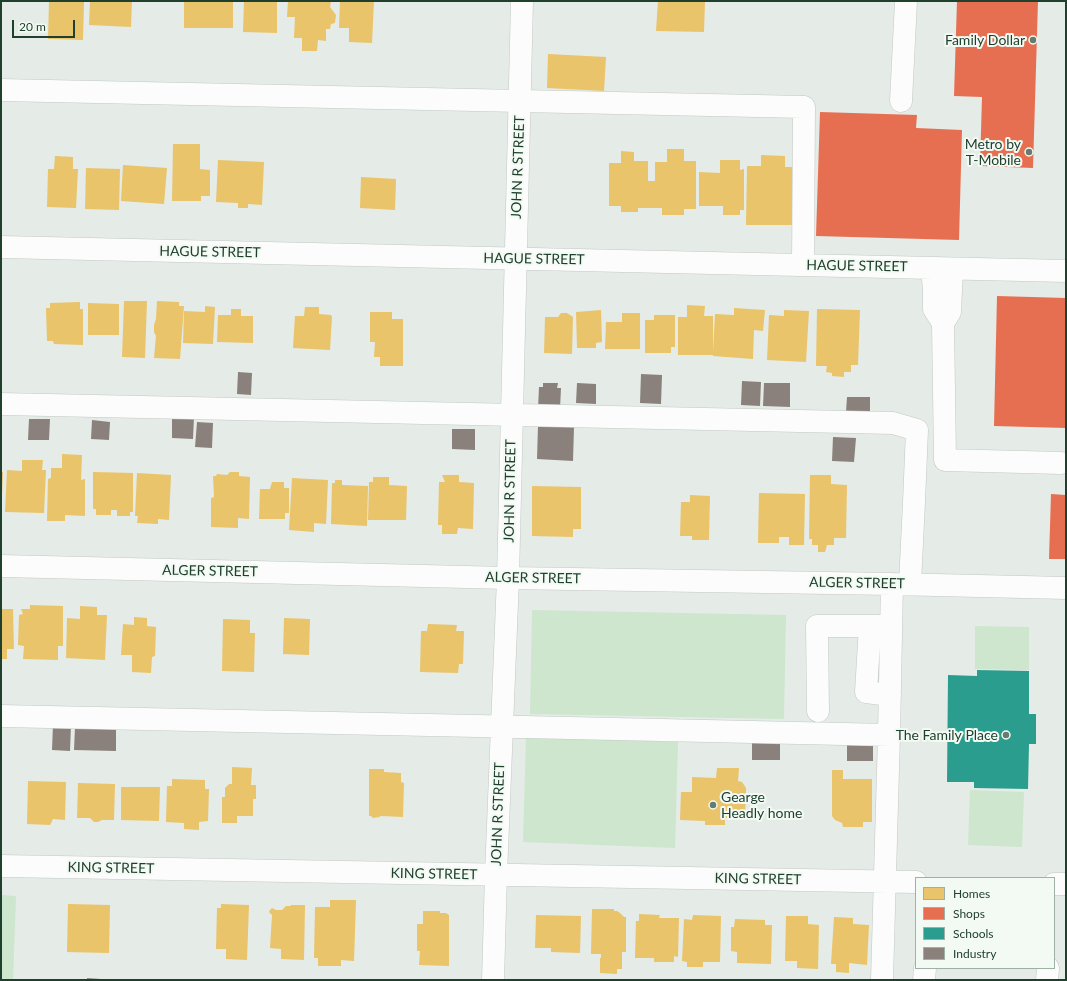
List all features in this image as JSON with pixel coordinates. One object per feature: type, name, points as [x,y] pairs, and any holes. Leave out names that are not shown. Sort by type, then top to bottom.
[{"type":"street","name":"JOHN R STREET","points":[[493,980],[508,578],[522,1]]},
{"type":"street","points":[[901,101],[906,1]]},
{"type":"street","points":[[1,90],[804,106],[803,265]]},
{"type":"street","name":"HAGUE STREET","points":[[1,247],[1066,271]]},
{"type":"street","points":[[942,268],[950,312],[943,323],[945,460],[1061,463]]},
{"type":"street","points":[[1,404],[893,423],[917,430],[914,502],[901,584],[881,626],[890,695],[882,980]]},
{"type":"street","name":"ALGER STREET","points":[[1,566],[508,578],[1066,588]]},
{"type":"street","points":[[818,711],[817,626],[881,626]]},
{"type":"street","points":[[1,716],[889,735]]},
{"type":"street","name":"KING STREET","points":[[1,866],[915,882]]},
{"type":"street","points":[[1055,884],[1066,884]]},
{"type":"street","points":[[924,980],[925,969]]},
{"type":"street","points":[[1047,980],[1048,969]]},
{"type":"green space","points":[[532,610],[786,615],[784,719],[530,714]]},
{"type":"green space","points":[[975,626],[1029,627],[1029,670],[975,669]]},
{"type":"green space","points":[[526,737],[678,742],[675,848],[523,842]]},
{"type":"green space","points":[[970,790],[1024,792],[1022,847],[968,845]]},
{"type":"green space","points":[[1,895],[16,896],[13,980],[1,980]]},
{"type":"building: Homes","points":[[49,1],[84,1],[83,40],[48,39]]},
{"type":"building: Homes","points":[[90,1],[132,1],[131,27],[89,25]]},
{"type":"building: Homes","points":[[184,1],[233,1],[233,28],[184,28]]},
{"type":"building: Homes","points":[[244,1],[277,1],[277,33],[243,32]]},
{"type":"building: Homes","points":[[288,1],[331,1],[330,7],[336,15],[335,23],[331,24],[330,29],[326,29],[326,41],[318,40],[317,51],[302,51],[302,38],[294,38],[295,17],[287,17]]},
{"type":"building: Homes","points":[[340,1],[374,1],[372,43],[349,42],[349,28],[339,28]]},
{"type":"building: Homes","points":[[658,1],[705,1],[704,32],[656,31]]},
{"type":"building: Homes","points":[[548,54],[606,57],[604,91],[547,88]]},
{"type":"building: Homes","points":[[173,144],[200,144],[200,169],[210,170],[210,196],[201,196],[201,201],[172,201]]},
{"type":"building: Homes","points":[[667,149],[684,149],[684,161],[696,161],[696,209],[684,209],[684,215],[662,215],[662,208],[638,208],[638,212],[621,212],[621,206],[609,206],[609,163],[621,163],[621,151],[634,152],[634,161],[648,161],[648,181],[655,181],[655,162],[667,162]]},
{"type":"building: Homes","points":[[761,155],[785,156],[785,167],[800,167],[799,225],[746,225],[747,166],[761,166]]},
{"type":"building: Homes","points":[[55,156],[73,157],[73,169],[78,169],[76,208],[47,207],[48,169],[54,169]]},
{"type":"building: Homes","points":[[218,160],[264,162],[262,205],[248,204],[248,208],[238,208],[238,203],[216,202]]},
{"type":"building: Homes","points":[[720,160],[740,160],[740,170],[744,169],[744,210],[740,210],[740,215],[723,215],[723,206],[699,206],[699,172],[720,173]]},
{"type":"building: Homes","points":[[123,165],[167,168],[164,204],[121,201]]},
{"type":"building: Homes","points":[[86,168],[120,169],[119,210],[85,209]]},
{"type":"building: Homes","points":[[361,177],[396,179],[395,210],[360,208]]},
{"type":"building: Homes","points":[[124,301],[147,301],[145,358],[122,357]]},
{"type":"building: Homes","points":[[157,301],[179,302],[179,306],[184,306],[180,359],[154,358],[156,336],[154,332],[154,325],[156,319]]},
{"type":"building: Homes","points":[[80,302],[80,309],[83,309],[83,345],[54,344],[53,341],[47,341],[46,308],[50,308],[50,303]]},
{"type":"building: Homes","points":[[88,303],[119,304],[119,335],[88,335]]},
{"type":"building: Homes","points":[[687,305],[705,306],[704,316],[713,316],[713,352],[715,314],[734,315],[734,308],[765,310],[763,331],[754,330],[753,359],[713,355],[678,355],[678,317],[687,317]]},
{"type":"building: Homes","points":[[205,306],[215,307],[213,344],[183,343],[184,311],[205,312]]},
{"type":"building: Homes","points":[[305,307],[319,307],[319,314],[331,315],[330,350],[293,348],[295,316],[304,316]]},
{"type":"building: Homes","points":[[231,309],[241,309],[241,316],[253,316],[253,343],[217,342],[218,315],[231,315]]},
{"type":"building: Homes","points":[[817,309],[860,310],[858,365],[851,365],[851,372],[844,372],[844,377],[832,376],[832,373],[826,372],[827,366],[816,366]]},
{"type":"building: Homes","points":[[601,310],[602,342],[596,343],[596,348],[577,348],[576,312]]},
{"type":"building: Homes","points":[[784,310],[809,311],[806,362],[767,360],[769,315],[784,316]]},
{"type":"building: Homes","points":[[370,312],[392,312],[392,319],[403,319],[403,366],[380,366],[380,357],[374,357],[375,342],[370,342]]},
{"type":"building: Homes","points":[[561,313],[567,313],[573,317],[572,354],[544,353],[545,317],[558,317]]},
{"type":"building: Homes","points":[[622,313],[640,313],[640,349],[605,349],[606,322],[622,322]]},
{"type":"building: Homes","points":[[654,315],[675,315],[675,347],[671,347],[671,353],[645,353],[645,320],[654,320]]},
{"type":"building: Homes","points":[[62,454],[82,455],[81,480],[85,479],[85,516],[65,515],[65,521],[47,521],[48,479],[51,478],[51,468],[62,468]]},
{"type":"building: Homes","points":[[22,460],[43,460],[42,470],[46,470],[44,513],[5,512],[7,470],[22,471]]},
{"type":"building: Homes","points":[[1,472],[3,472],[2,496],[1,496]]},
{"type":"building: Homes","points":[[93,472],[133,473],[133,512],[130,512],[130,516],[117,516],[117,510],[111,510],[111,515],[96,515],[96,509],[93,509]]},
{"type":"building: Homes","points":[[230,472],[239,472],[239,476],[250,477],[249,519],[238,518],[238,528],[211,527],[211,498],[214,497],[213,476],[216,476],[217,474],[227,475]]},
{"type":"building: Homes","points":[[137,473],[171,475],[169,520],[158,519],[158,524],[137,523],[138,516],[135,516]]},
{"type":"building: Homes","points":[[442,475],[459,475],[459,482],[474,483],[473,529],[458,528],[457,534],[442,534],[442,525],[438,525],[439,482],[445,482]]},
{"type":"building: Homes","points":[[810,475],[831,475],[831,484],[847,485],[846,538],[834,538],[834,545],[827,545],[825,552],[818,552],[818,545],[812,545],[812,539],[809,539]]},
{"type":"building: Homes","points":[[373,477],[389,477],[389,485],[407,486],[406,520],[368,520],[369,482],[373,482]]},
{"type":"building: Homes","points":[[292,478],[328,480],[326,524],[314,523],[314,532],[289,530]]},
{"type":"building: Homes","points":[[335,480],[342,480],[342,485],[368,486],[367,526],[331,524],[332,483],[335,483]]},
{"type":"building: Homes","points":[[272,482],[284,482],[284,488],[289,488],[289,513],[285,513],[285,519],[259,519],[260,489],[270,489]]},
{"type":"building: Homes","points":[[532,486],[581,487],[581,529],[573,529],[573,537],[532,536]]},
{"type":"building: Homes","points":[[759,493],[805,494],[804,545],[789,545],[789,537],[779,537],[779,543],[758,543]]},
{"type":"building: Homes","points":[[690,495],[710,496],[709,540],[692,540],[692,536],[680,536],[681,502],[690,502]]},
{"type":"building: Homes","points":[[30,605],[63,606],[63,646],[58,646],[58,660],[23,659],[24,646],[18,645],[19,615],[23,614],[21,609],[30,609]]},
{"type":"building: Homes","points":[[80,606],[97,607],[97,615],[107,615],[105,660],[66,658],[67,618],[80,619]]},
{"type":"building: Homes","points":[[1,609],[13,609],[14,649],[7,649],[7,659],[1,659]]},
{"type":"building: Homes","points":[[134,617],[147,618],[147,626],[156,627],[155,656],[152,657],[151,673],[132,672],[132,655],[121,655],[123,624],[134,625]]},
{"type":"building: Homes","points":[[284,618],[310,619],[309,655],[283,654]]},
{"type":"building: Homes","points":[[223,619],[250,620],[250,633],[255,633],[254,672],[222,671]]},
{"type":"building: Homes","points":[[428,624],[457,625],[456,631],[464,631],[463,664],[459,664],[458,673],[420,672],[421,631],[427,631]]},
{"type":"building: Homes","points":[[232,767],[252,768],[251,785],[256,785],[256,799],[253,799],[253,816],[237,816],[237,823],[222,823],[222,797],[225,797],[225,788],[229,784],[232,784]]},
{"type":"building: Homes","name":"Gearge Headly home","points":[[717,768],[739,768],[738,781],[742,782],[746,788],[745,818],[725,818],[725,825],[705,825],[705,821],[680,820],[681,792],[692,792],[692,777],[716,778]]},
{"type":"building: Homes","points":[[369,769],[384,769],[384,772],[401,773],[401,782],[404,783],[403,817],[381,816],[373,818],[369,816]]},
{"type":"building: Homes","points":[[832,770],[843,770],[843,779],[872,779],[872,822],[863,822],[863,827],[843,827],[842,823],[835,820],[832,816]]},
{"type":"building: Homes","points":[[172,779],[205,780],[205,789],[209,789],[208,821],[199,822],[199,830],[184,829],[184,823],[166,822],[167,786],[172,786]]},
{"type":"building: Homes","points":[[28,781],[66,782],[65,820],[53,819],[50,825],[27,824]]},
{"type":"building: Homes","points":[[78,783],[115,784],[114,820],[94,822],[90,818],[77,818]]},
{"type":"building: Homes","points":[[121,787],[160,787],[159,821],[121,820]]},
{"type":"building: Homes","points":[[330,900],[356,900],[354,961],[341,960],[341,966],[318,966],[318,958],[314,958],[315,907],[330,907]]},
{"type":"building: Homes","points":[[68,904],[110,905],[109,953],[67,952]]},
{"type":"building: Homes","points":[[221,904],[249,905],[247,960],[226,959],[226,949],[216,949],[217,908],[221,908]]},
{"type":"building: Homes","points":[[305,905],[304,960],[281,959],[281,949],[270,948],[272,915],[269,912],[272,908],[282,910],[286,906]]},
{"type":"building: Homes","points":[[592,909],[614,909],[614,911],[617,911],[626,917],[626,952],[622,952],[622,969],[617,969],[617,974],[600,973],[601,954],[591,954]]},
{"type":"building: Homes","points":[[423,911],[440,911],[440,913],[446,913],[449,915],[449,966],[419,965],[420,951],[417,951],[417,924],[423,924]]},
{"type":"building: Homes","points":[[639,914],[660,915],[659,918],[679,918],[678,957],[674,956],[674,962],[654,962],[654,958],[635,958],[636,921],[639,921]]},
{"type":"building: Homes","points":[[536,915],[581,916],[580,953],[551,952],[551,948],[535,948]]},
{"type":"building: Homes","points":[[693,915],[721,916],[720,962],[703,962],[703,967],[687,967],[687,962],[682,961],[684,919],[692,920]]},
{"type":"building: Homes","points":[[786,916],[808,916],[808,924],[819,925],[818,969],[797,968],[797,961],[785,961]]},
{"type":"building: Homes","points":[[834,917],[853,918],[853,924],[869,925],[867,965],[849,963],[849,973],[836,972],[836,964],[831,964]]},
{"type":"building: Homes","points":[[735,919],[765,920],[765,925],[772,925],[771,964],[737,963],[737,952],[731,951],[731,927],[734,927]]},
{"type":"building: Shops","points":[[957,1],[1038,1],[1033,168],[980,166],[982,97],[954,96]]},
{"type":"building: Shops","points":[[820,112],[917,115],[916,128],[962,130],[959,240],[816,236]]},
{"type":"building: Shops","points":[[997,296],[1066,298],[1066,428],[994,426]]},
{"type":"building: Shops","points":[[1051,494],[1066,495],[1066,559],[1049,559]]},
{"type":"building: Schools","points":[[977,670],[1029,671],[1029,714],[1036,714],[1036,744],[1029,744],[1028,789],[974,788],[974,782],[947,782],[948,675],[977,676]]},
{"type":"building: Industry","points":[[238,372],[252,373],[251,395],[237,394]]},
{"type":"building: Industry","points":[[641,374],[662,375],[661,404],[640,403]]},
{"type":"building: Industry","points":[[742,381],[761,382],[760,406],[741,405]]},
{"type":"building: Industry","points":[[543,383],[558,383],[557,388],[561,388],[560,409],[538,409],[539,387],[543,387]]},
{"type":"building: Industry","points":[[577,383],[596,384],[596,404],[576,403]]},
{"type":"building: Industry","points":[[764,383],[790,383],[790,407],[763,406]]},
{"type":"building: Industry","points":[[847,397],[870,397],[870,413],[846,412]]},
{"type":"building: Industry","points":[[172,417],[194,417],[193,439],[172,438]]},
{"type":"building: Industry","points":[[29,419],[50,419],[49,440],[28,440]]},
{"type":"building: Industry","points":[[92,420],[110,422],[109,440],[91,439]]},
{"type":"building: Industry","points":[[197,422],[213,423],[212,448],[195,447]]},
{"type":"building: Industry","points":[[538,426],[574,427],[573,461],[537,459]]},
{"type":"building: Industry","points":[[452,429],[475,429],[475,450],[452,449]]},
{"type":"building: Industry","points":[[833,437],[856,438],[854,462],[832,461]]},
{"type":"building: Industry","points":[[53,724],[71,725],[70,751],[52,750]]},
{"type":"building: Industry","points":[[75,727],[116,728],[116,751],[74,750]]},
{"type":"building: Industry","points":[[847,741],[873,741],[873,761],[847,761]]},
{"type":"building: Industry","points":[[752,742],[780,742],[780,760],[752,760]]},
{"type":"building: Industry","points":[[87,978],[101,979],[101,980],[87,980]]},
{"type":"place","name":"Family Dollar","points":[[1033,40]]},
{"type":"place","name":"Metro by T-Mobile","points":[[1029,152]]},
{"type":"place","name":"The Family Place","points":[[1006,735]]},
{"type":"place","name":"Gearge Headly home","points":[[713,805]]}]
